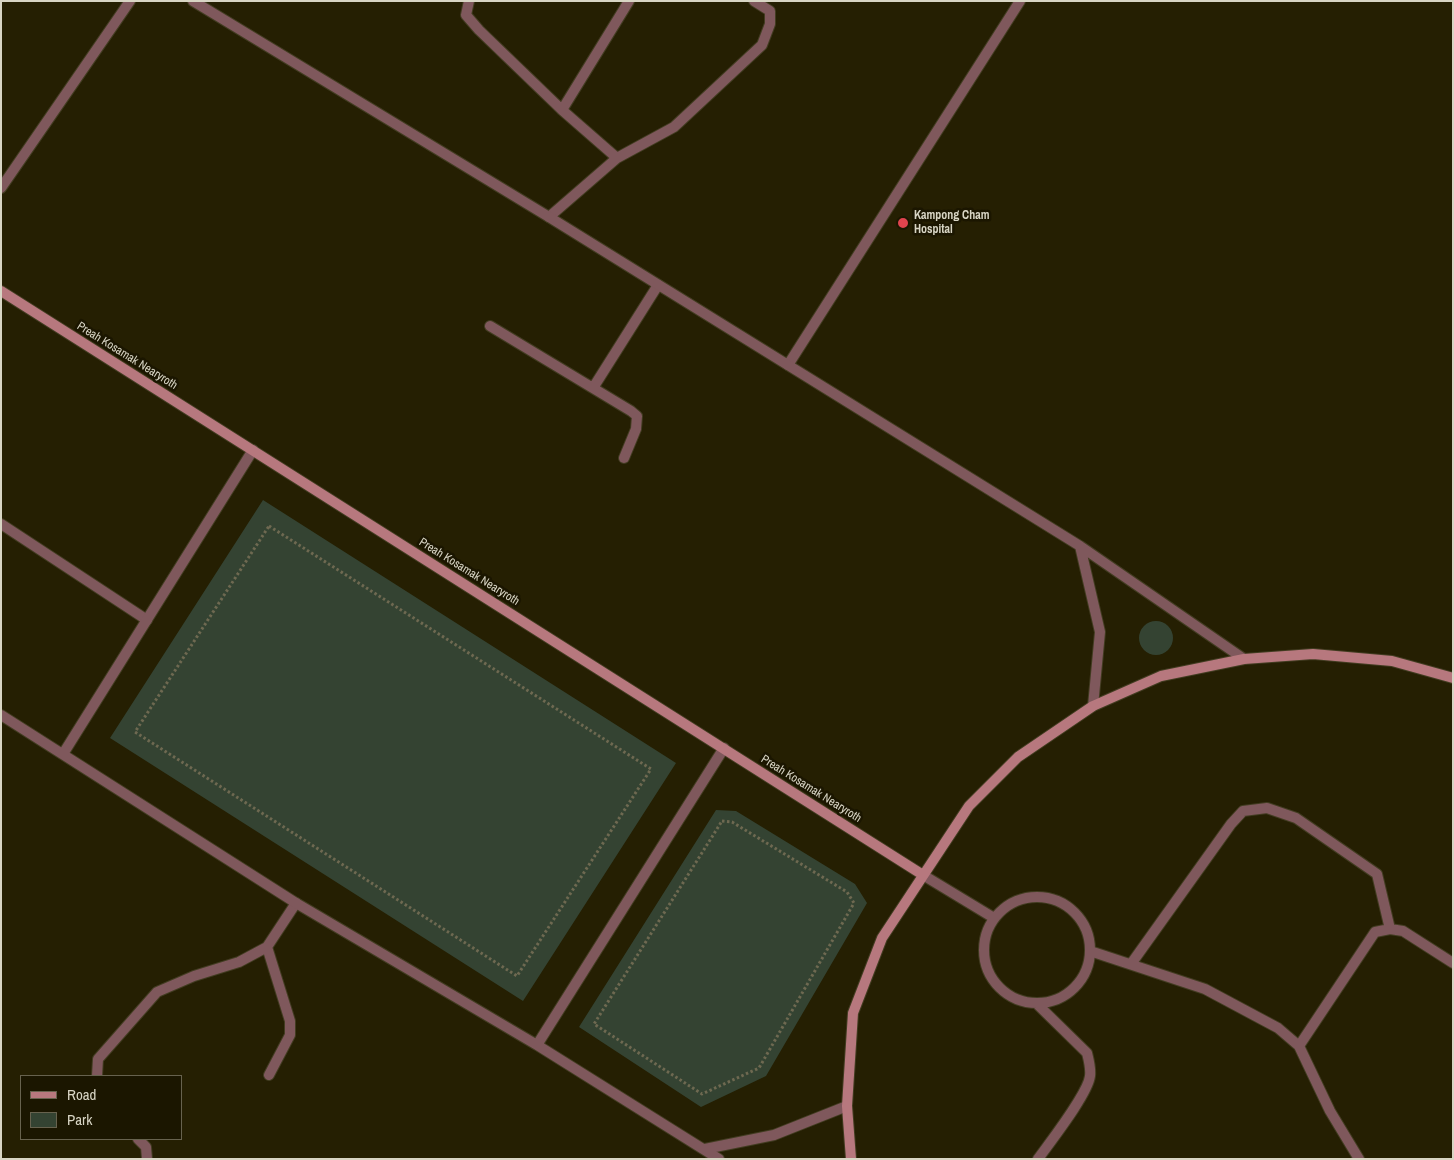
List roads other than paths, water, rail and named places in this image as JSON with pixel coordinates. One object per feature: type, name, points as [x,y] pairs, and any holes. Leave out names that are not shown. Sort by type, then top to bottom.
[{"type":"street","points":[[1,188],[130,1]]},
{"type":"street","points":[[193,1],[549,217],[1080,546],[1244,659]]},
{"type":"street","points":[[469,1],[466,15],[479,30],[562,110],[617,158]]},
{"type":"street","points":[[562,110],[629,1]]},
{"type":"street","points":[[549,217],[617,158],[674,126],[762,46],[770,24],[770,11],[754,1]]},
{"type":"street","points":[[788,365],[1020,1]]},
{"type":"street","points":[[593,388],[658,285]]},
{"type":"street","name":"Preah Kosamak Nearyroth","points":[[1,291],[923,875]]},
{"type":"street","points":[[490,326],[637,416],[636,428],[624,458]]},
{"type":"street","points":[[62,754],[253,450]]},
{"type":"street","points":[[1,524],[147,620]]},
{"type":"street","points":[[1080,546],[1100,632],[1093,706]]},
{"type":"street","points":[[851,1159],[847,1106],[853,1013],[882,938],[969,806],[1018,757],[1093,706],[1161,676],[1244,659],[1313,654],[1392,661],[1453,678]]},
{"type":"street","points":[[1,715],[296,903],[538,1045],[719,1159]]},
{"type":"street","points":[[538,1045],[724,748]]},
{"type":"street","points":[[1131,964],[1231,824],[1243,811],[1267,808],[1296,818],[1377,874],[1390,929]]},
{"type":"street","points":[[923,875],[994,918]]},
{"type":"street","points":[[1038,897],[1054,899],[1069,907],[1080,919],[1088,934],[1090,950],[1088,967],[1068,993],[1053,1000],[1036,1003],[1020,1000],[1005,992],[994,980],[986,966],[984,949],[986,933],[994,918],[1006,907],[1021,899],[1038,897]]},
{"type":"street","points":[[97,1075],[98,1059],[156,992],[188,978],[239,962],[267,947],[296,903]]},
{"type":"street","points":[[1299,1046],[1375,932],[1390,929],[1403,931],[1453,962]]},
{"type":"street","points":[[267,947],[290,1020],[290,1036],[269,1075]]},
{"type":"street","points":[[1090,950],[1205,989],[1278,1028],[1299,1046],[1330,1111],[1359,1159]]},
{"type":"street","points":[[1036,1003],[1086,1053],[1090,1064],[1090,1077],[1086,1090],[1038,1159]]},
{"type":"street","points":[[705,1149],[774,1135],[847,1106]]},
{"type":"street","points":[[139,1140],[146,1147],[147,1159]]},
{"type":"place","name":"Kampong Cham Hospital","points":[[903,223]]}]
